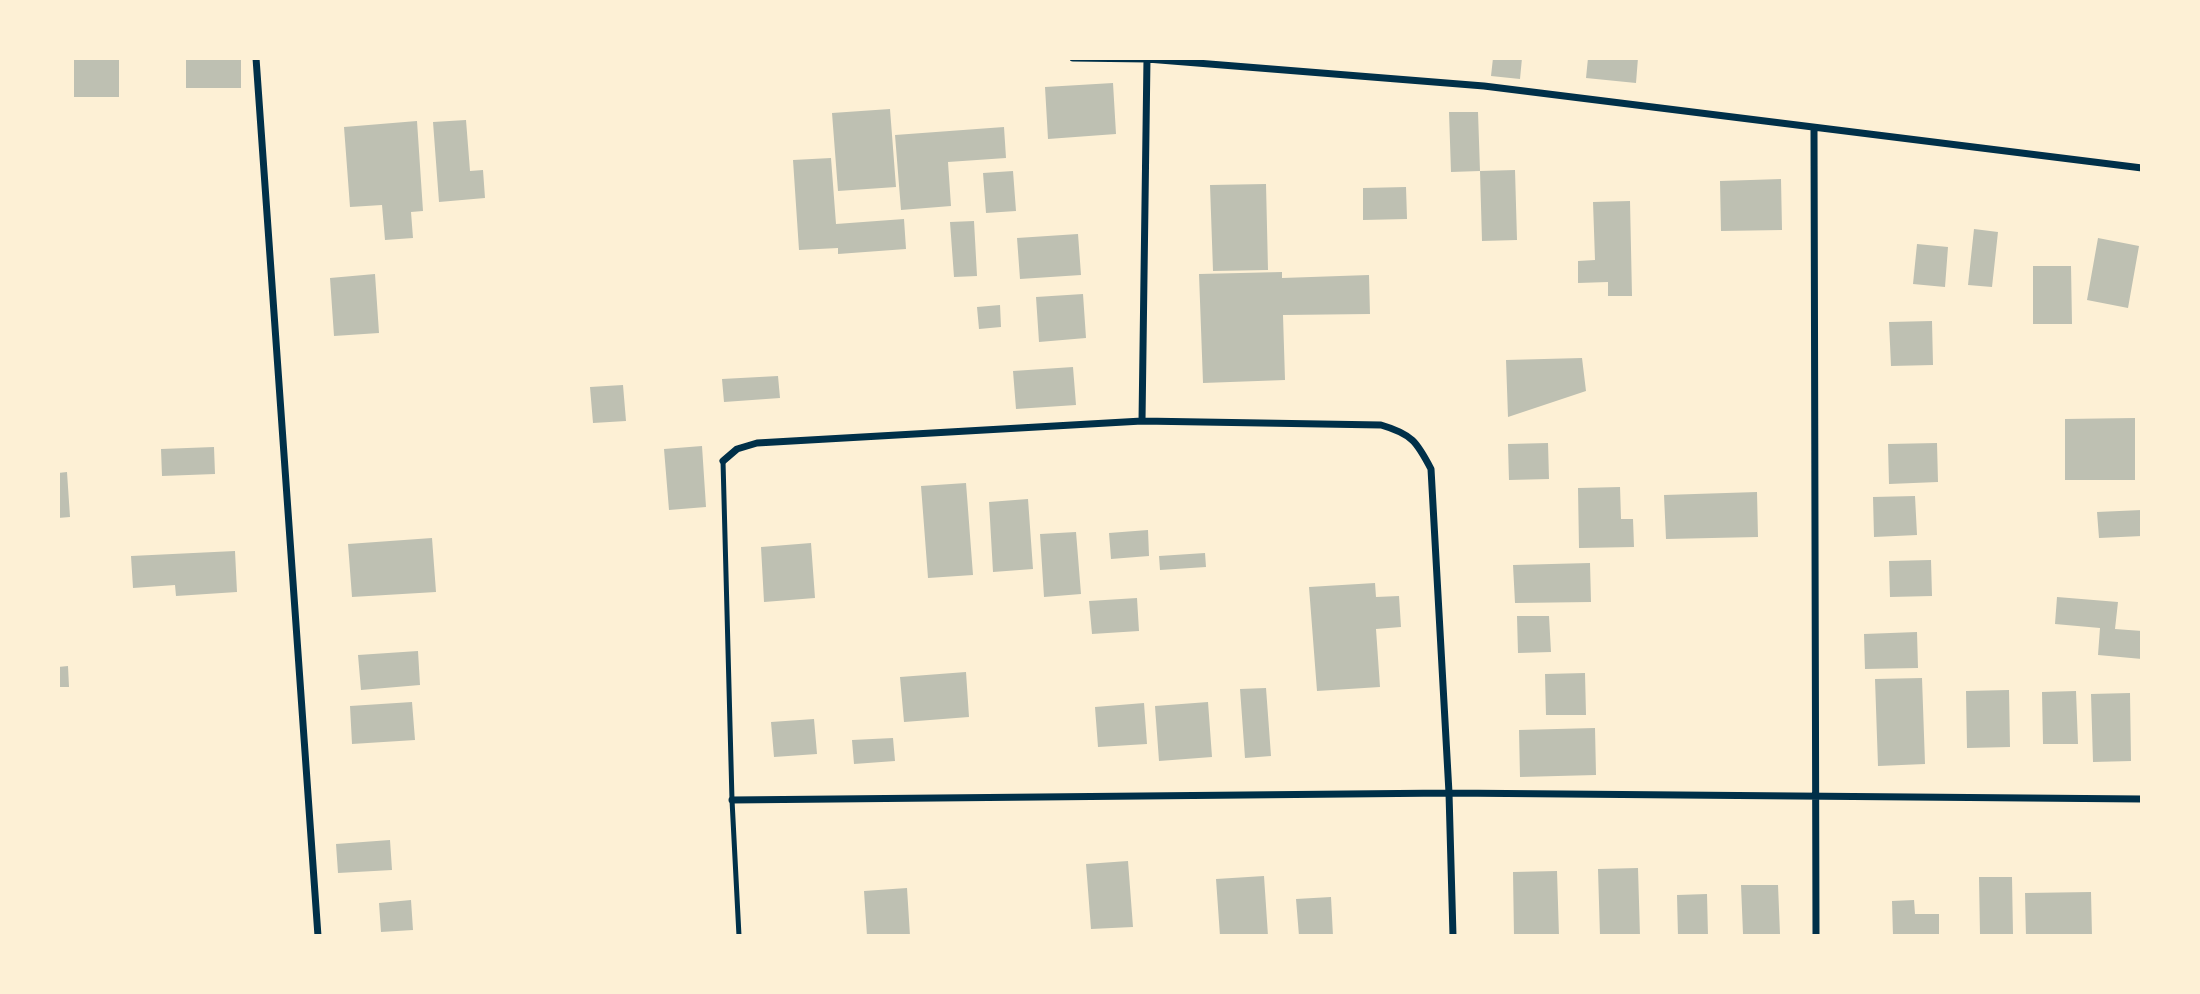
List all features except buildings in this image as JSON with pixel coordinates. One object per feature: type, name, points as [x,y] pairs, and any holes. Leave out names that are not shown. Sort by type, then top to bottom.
[{"type":"street","points":[[256,58],[318,936]]},
{"type":"street","points":[[1073,58],[1147,58],[1484,86],[2142,168]]},
{"type":"street","points":[[1142,421],[1147,58]]},
{"type":"street","points":[[1814,128],[1816,936]]},
{"type":"street","points":[[723,461],[737,449],[757,443],[1142,421],[1381,425],[1402,431],[1417,442],[1431,469],[1450,793],[1453,936]]},
{"type":"street","points":[[732,800],[1450,793],[1816,794],[2142,799]]},
{"type":"lane","points":[[723,461],[732,800],[739,936]]}]
